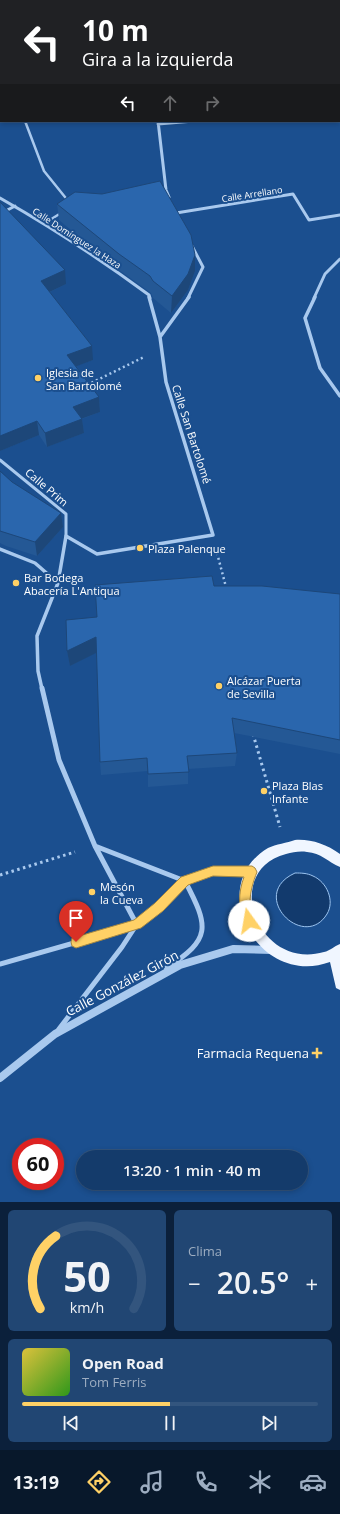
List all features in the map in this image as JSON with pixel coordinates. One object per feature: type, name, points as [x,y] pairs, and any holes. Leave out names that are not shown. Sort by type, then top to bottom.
[{"type":"main road","points":[[340,861],[320,849],[302,845],[285,846],[260,860],[252,872],[246,887],[245,904],[249,921],[258,937],[272,950],[287,957],[303,961],[320,960],[338,952],[340,984]]},
{"type":"street","points":[[25,122],[44,171],[71,205]]},
{"type":"street","points":[[158,122],[166,190],[171,202]]},
{"type":"street","points":[[159,192],[166,190]]},
{"type":"street","name":"Calle Arrellano","points":[[176,213],[293,194],[309,220],[340,215]]},
{"type":"street","name":"Calle Domínguez la Haza","points":[[0,198],[45,223],[101,259],[149,295],[160,337]]},
{"type":"street","points":[[0,214],[15,206]]},
{"type":"street","points":[[173,208],[179,220]]},
{"type":"street","points":[[45,223],[66,209]]},
{"type":"street","points":[[160,337],[192,292],[203,267],[189,240]]},
{"type":"street","points":[[340,259],[325,274],[305,318],[320,368],[340,396]]},
{"type":"street","name":"Calle San Bartolomé","points":[[160,337],[166,382],[213,535]]},
{"type":"street","name":"Calle Prim","points":[[0,460],[66,514],[66,536]]},
{"type":"street","points":[[137,924],[95,846],[59,760],[40,681],[37,636],[58,583],[66,536],[97,554],[213,535]]},
{"type":"street","points":[[0,549],[35,563],[58,583]]},
{"type":"street","points":[[95,846],[185,881],[199,908],[202,924],[201,937],[189,951],[144,985]]},
{"type":"street","points":[[55,1034],[122,947],[137,924],[159,907],[185,881],[213,871],[252,872]]},
{"type":"street","points":[[0,964],[137,924]]},
{"type":"street","name":"Calle González Girón","points":[[0,1078],[55,1034],[180,965],[233,949],[272,950]]},
{"type":"path","points":[[82,387],[161,349]]},
{"type":"path","points":[[213,535],[226,590]]},
{"type":"path","points":[[253,732],[285,846]]},
{"type":"path","points":[[0,875],[95,846]]},
{"type":"water","points":[[295,873],[313,876],[326,887],[330,898],[329,909],[327,914],[317,924],[306,927],[294,924],[284,916],[278,906],[277,894],[282,883]]},
{"type":"building","points":[[160,181],[191,235],[195,255],[188,274],[172,296],[153,281],[150,276],[119,254],[57,204],[75,192],[102,194]]},
{"type":"building","points":[[0,202],[65,270],[41,281],[92,346],[67,355],[99,397],[73,407],[82,419],[45,433],[37,421],[0,436]]},
{"type":"building","points":[[0,471],[12,482],[61,513],[35,542],[0,531]]},
{"type":"building","name":"Alcázar Puerta de Sevilla","points":[[212,576],[214,586],[262,586],[340,594],[340,740],[232,718],[237,753],[187,756],[189,772],[148,774],[147,758],[100,762],[96,637],[67,651],[66,620],[97,617],[95,585]]},
{"type":"place","name":"Iglesia de San Bartolomé","points":[[38,378]]},
{"type":"place","name":"Plaza Palenque","points":[[140,548]]},
{"type":"place","name":"Bar Bodega Abacería L'Antiqua","points":[[16,583]]},
{"type":"place","name":"Alcázar Puerta de Sevilla","points":[[219,686]]},
{"type":"place","name":"Plaza Blas Infante","points":[[264,791]]},
{"type":"place","name":"Mesón la Cueva","points":[[92,892]]},
{"type":"place","name":"Farmacia Requena","points":[[317,1053]]},
{"type":"route","points":[[76,942],[137,924],[159,907],[185,881],[213,871],[252,872],[246,887],[245,904],[249,921]]}]
